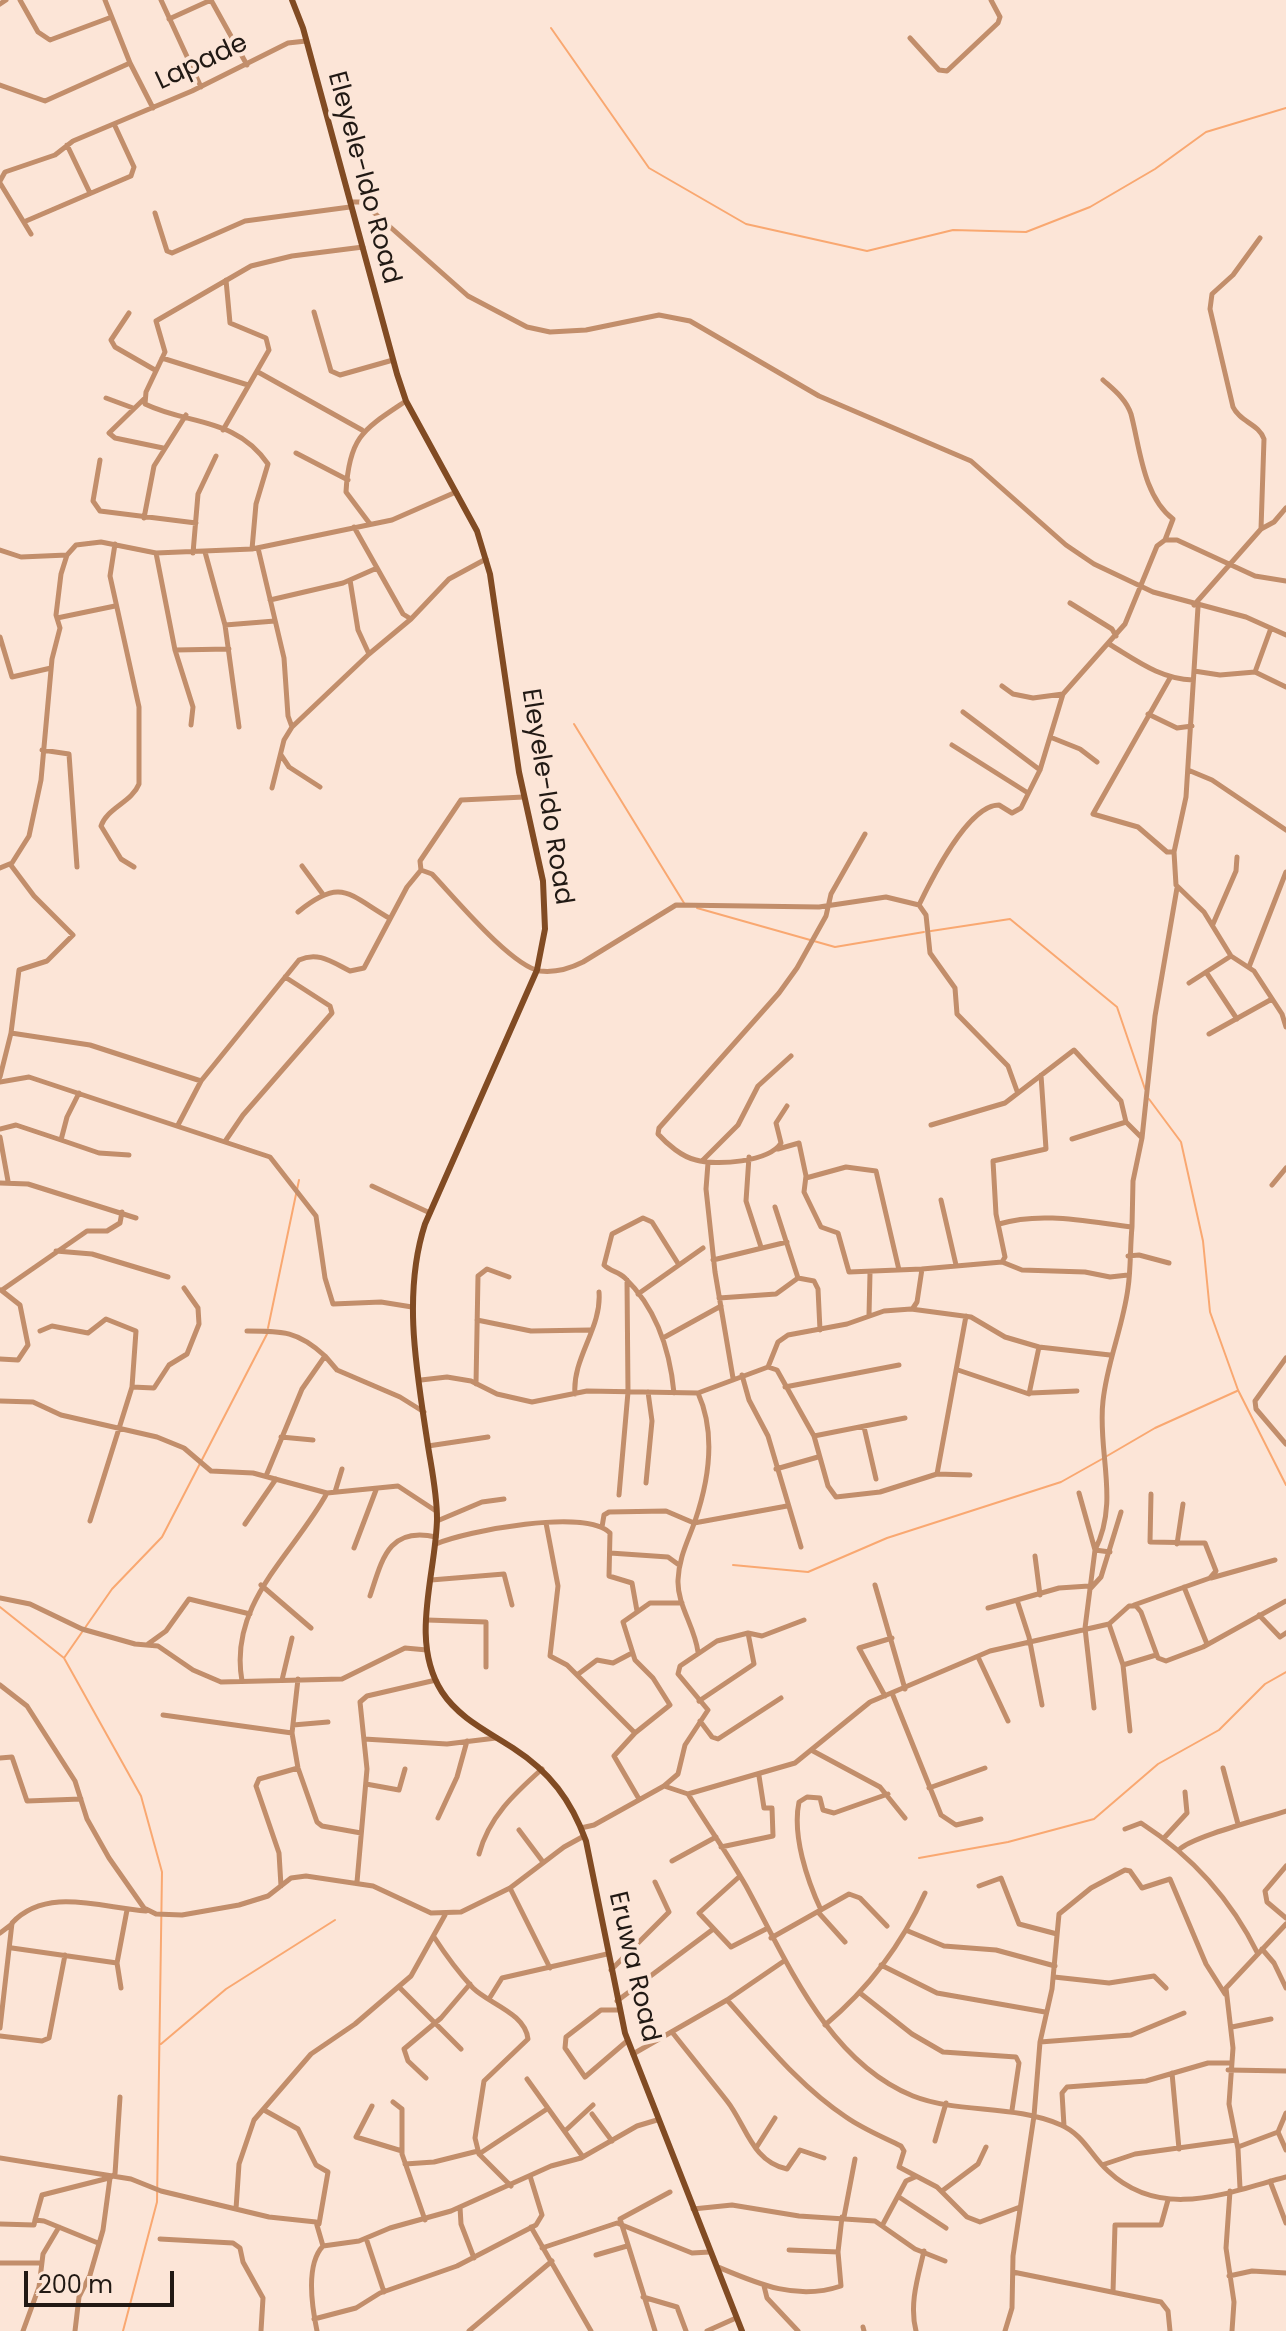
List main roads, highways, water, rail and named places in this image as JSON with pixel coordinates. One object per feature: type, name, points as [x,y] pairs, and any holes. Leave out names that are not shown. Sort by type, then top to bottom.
[{"type":"main road","name":"Eleyele-Ido Road","points":[[292,0],[406,401],[477,531],[486,559],[524,797],[545,896],[545,929],[537,970],[430,1213],[416,1258],[412,1307],[437,1512],[427,1620],[428,1653]]},
{"type":"main road","name":"Eruwa Road","points":[[428,1653],[436,1680],[454,1707],[542,1769],[563,1794],[581,1828],[627,2041],[742,2331]]},
{"type":"waterway","points":[[551,28],[649,168],[746,224],[867,251],[953,230],[1026,232],[1090,207],[1155,169],[1206,132],[1286,108]]},
{"type":"waterway","points":[[574,724],[684,903]]},
{"type":"waterway","points":[[697,908],[835,947],[924,932]]},
{"type":"waterway","points":[[931,931],[1010,919],[1117,1007],[1145,1089]]},
{"type":"waterway","points":[[1149,1099],[1181,1142],[1203,1241],[1210,1312],[1238,1390],[1286,1485]]},
{"type":"waterway","points":[[268,1328],[299,1180]]},
{"type":"waterway","points":[[64,1658],[112,1589],[162,1537],[267,1334]]},
{"type":"waterway","points":[[1107,1456],[1155,1428],[1237,1391]]},
{"type":"waterway","points":[[733,1565],[808,1572],[887,1538],[1061,1482],[1102,1459]]},
{"type":"waterway","points":[[0,1607],[64,1658],[141,1796],[162,1872],[157,2202],[123,2331]]},
{"type":"waterway","points":[[919,1858],[1008,1842],[1094,1819],[1158,1764],[1219,1730],[1265,1684],[1286,1672]]},
{"type":"waterway","points":[[161,2044],[226,1989],[335,1920]]}]
